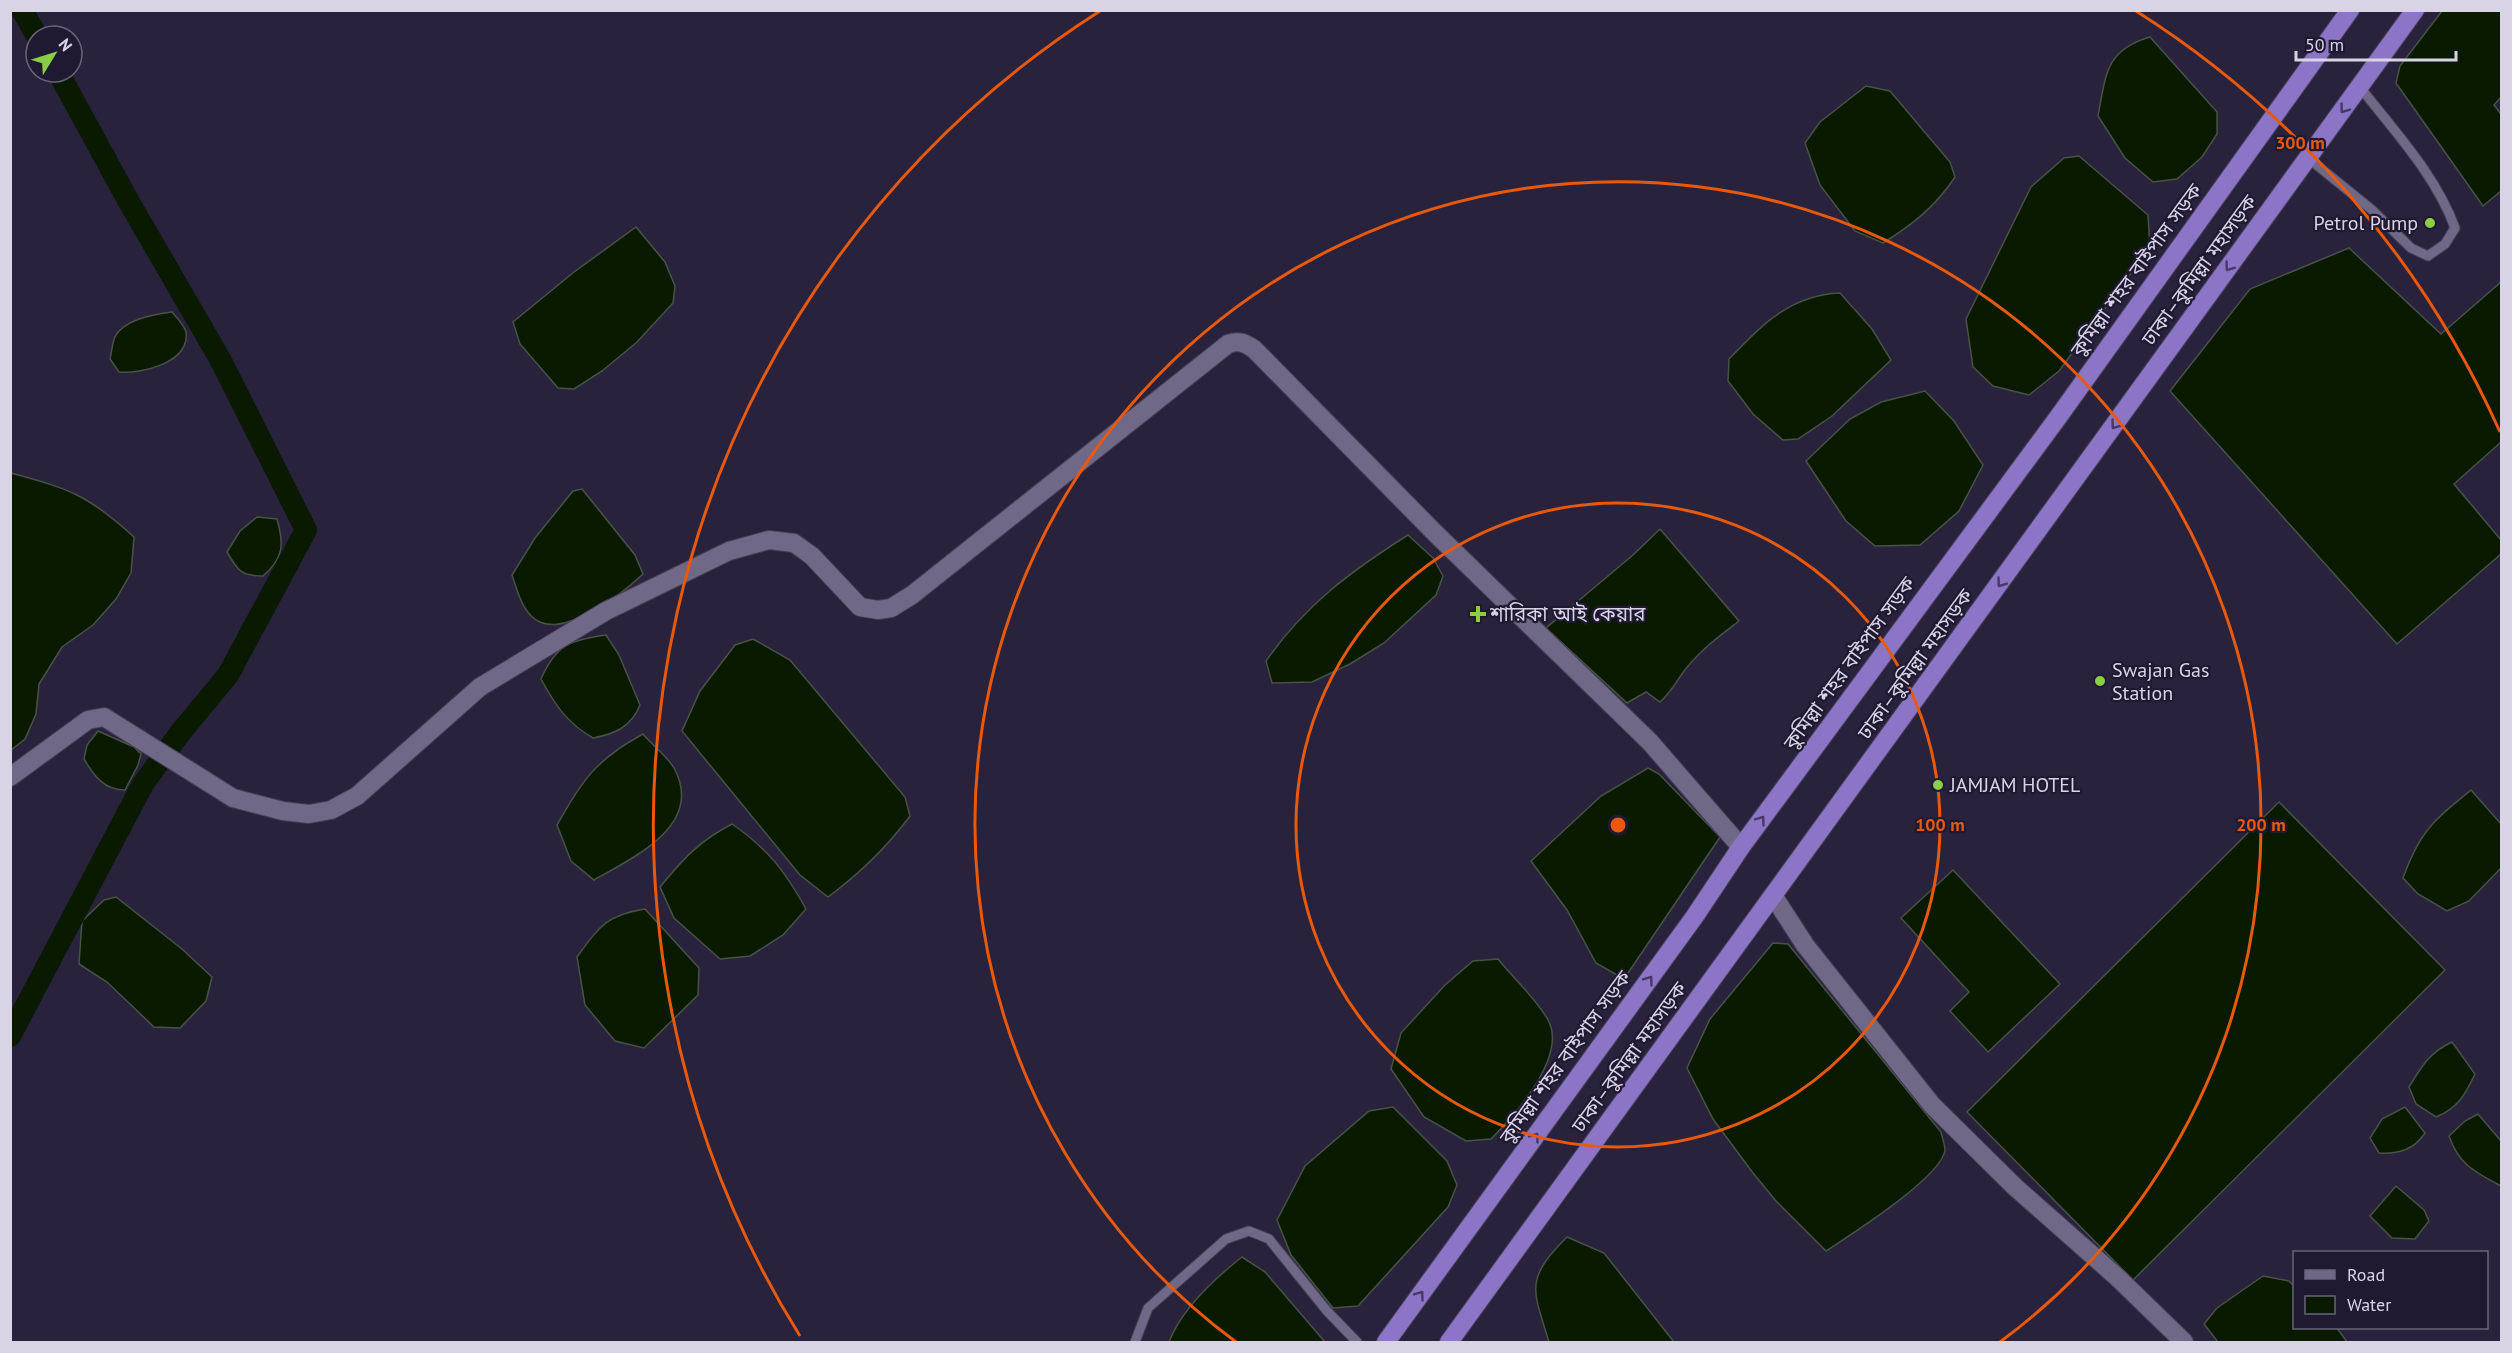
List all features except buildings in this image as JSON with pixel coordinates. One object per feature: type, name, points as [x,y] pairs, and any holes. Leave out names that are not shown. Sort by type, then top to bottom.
[{"type":"highway","name":"কুমিল্লা শহর বাইপাস সড়ক","points":[[1386,1342],[1695,916],[1741,847],[2059,416],[2350,10]]},
{"type":"highway","name":"ঢাকা–কুমিল্লা মহাসড়ক","points":[[1449,1342],[1774,897],[2415,10]]},
{"type":"street","points":[[10,777],[88,720],[104,717],[233,798],[283,811],[309,814],[331,810],[357,796],[480,687],[606,611],[729,550],[769,540],[794,543],[812,556],[860,607],[878,610],[891,608],[912,595],[1062,474],[1228,345],[1243,342],[1254,349],[1435,532],[1650,742],[1741,847]]},
{"type":"street","points":[[1774,897],[1804,945],[1932,1106],[2015,1187],[2111,1271],[2184,1342]]},
{"type":"lane","points":[[2308,158],[2371,209],[2411,248],[2428,256],[2445,244],[2455,228],[2448,207],[2414,157],[2360,87]]},
{"type":"lane","points":[[1135,1342],[1148,1308],[1226,1239],[1249,1231],[1269,1239],[1327,1311],[1357,1342]]},
{"type":"water","points":[[2442,11],[2501,11],[2501,97],[2494,105],[2501,114],[2501,191],[2483,206],[2396,83],[2400,66]]},
{"type":"water","points":[[2150,37],[2217,112],[2217,134],[2202,157],[2177,179],[2153,182],[2125,158],[2098,116],[2110,66],[2124,49]]},
{"type":"water","points":[[1866,86],[1890,91],[1950,162],[1955,177],[1923,214],[1883,243],[1855,231],[1820,185],[1805,143],[1820,122]]},
{"type":"water","points":[[2079,156],[2148,215],[2150,247],[2059,371],[2029,395],[1993,386],[1973,367],[1966,319],[2031,187],[2064,158]]},
{"type":"water","points":[[636,227],[665,262],[675,286],[673,303],[637,342],[602,371],[574,389],[558,388],[520,344],[513,322],[574,272]]},
{"type":"water","points":[[2349,248],[2441,334],[2501,282],[2501,442],[2454,484],[2501,540],[2501,554],[2397,644],[2170,391],[2250,289]]},
{"type":"water","points":[[1840,293],[1872,329],[1891,360],[1832,416],[1798,439],[1783,440],[1753,414],[1728,381],[1729,359],[1778,314],[1806,299]]},
{"type":"water","points":[[172,312],[186,332],[185,343],[180,352],[172,359],[151,368],[119,372],[110,359],[116,335],[127,325],[141,318]]},
{"type":"water","points":[[1925,391],[1954,421],[1983,465],[1959,511],[1920,545],[1875,546],[1846,521],[1806,461],[1850,419],[1881,402]]},
{"type":"water","points":[[11,473],[77,495],[104,512],[134,537],[131,573],[116,599],[93,625],[62,647],[39,684],[36,714],[25,739],[11,750]]},
{"type":"water","points":[[582,489],[635,555],[643,574],[609,601],[580,618],[565,623],[540,622],[534,619],[525,608],[512,575],[535,538],[573,491]]},
{"type":"water","points":[[257,517],[277,519],[281,536],[279,557],[263,576],[250,575],[241,571],[227,552],[240,531]]},
{"type":"water","points":[[1660,529],[1739,621],[1694,659],[1660,702],[1646,692],[1627,703],[1546,628],[1633,555]]},
{"type":"water","points":[[1408,535],[1433,558],[1443,576],[1436,595],[1384,643],[1350,664],[1312,682],[1272,683],[1266,661],[1297,623],[1330,590]]},
{"type":"water","points":[[606,635],[619,655],[640,705],[627,724],[608,734],[593,738],[562,713],[541,679],[552,658],[565,646],[582,639]]},
{"type":"water","points":[[753,639],[790,660],[905,797],[910,816],[872,860],[828,897],[800,875],[682,731],[700,691],[735,645]]},
{"type":"water","points":[[98,731],[134,747],[141,754],[125,790],[105,785],[84,759],[87,745]]},
{"type":"water","points":[[643,734],[674,768],[681,788],[680,806],[673,822],[661,837],[628,861],[594,880],[571,861],[557,825],[592,772],[613,753]]},
{"type":"water","points":[[1648,768],[1659,774],[1720,837],[1624,979],[1596,963],[1567,910],[1531,861],[1601,796]]},
{"type":"water","points":[[2471,790],[2501,824],[2501,868],[2469,901],[2447,911],[2418,894],[2403,878],[2415,849],[2429,828]]},
{"type":"water","points":[[2279,802],[2445,970],[2133,1280],[1967,1112]]},
{"type":"water","points":[[732,824],[756,842],[775,862],[806,909],[783,935],[750,956],[720,959],[674,918],[660,887],[692,851]]},
{"type":"water","points":[[1953,870],[2060,984],[1988,1052],[1950,1011],[1969,992],[1901,918]]},
{"type":"water","points":[[116,897],[182,949],[212,977],[206,1001],[180,1028],[154,1027],[107,982],[79,964],[82,921],[104,900]]},
{"type":"water","points":[[645,909],[699,968],[698,995],[644,1048],[615,1041],[585,1005],[577,957],[598,930],[612,919]]},
{"type":"water","points":[[1773,943],[1788,944],[1941,1132],[1945,1146],[1940,1161],[1929,1175],[1912,1190],[1826,1251],[1776,1201],[1753,1173],[1713,1119],[1687,1068],[1710,1019]]},
{"type":"water","points":[[1498,959],[1531,996],[1548,1020],[1552,1035],[1551,1051],[1536,1084],[1501,1129],[1491,1139],[1466,1141],[1424,1117],[1391,1069],[1401,1033],[1445,985],[1473,961]]},
{"type":"water","points":[[2452,1042],[2475,1074],[2460,1100],[2436,1117],[2416,1104],[2409,1087],[2432,1055]]},
{"type":"water","points":[[1393,1107],[1447,1161],[1457,1185],[1448,1207],[1358,1306],[1333,1308],[1291,1255],[1277,1220],[1305,1166],[1369,1111]]},
{"type":"water","points":[[2405,1107],[2425,1133],[2421,1139],[2405,1150],[2379,1153],[2370,1138],[2382,1119]]},
{"type":"water","points":[[2478,1114],[2501,1141],[2501,1186],[2469,1167],[2458,1154],[2449,1136],[2465,1121]]},
{"type":"water","points":[[2396,1186],[2424,1210],[2429,1221],[2415,1239],[2392,1238],[2370,1216]]},
{"type":"water","points":[[1567,1237],[1604,1253],[1674,1342],[1549,1342],[1536,1297],[1536,1286],[1538,1275],[1544,1264]]},
{"type":"water","points":[[1242,1257],[1265,1272],[1325,1342],[1169,1342],[1190,1306]]},
{"type":"water","points":[[2263,1276],[2289,1281],[2293,1285],[2293,1329],[2338,1329],[2347,1342],[2218,1342],[2204,1324],[2217,1308]]},
{"type":"waterway","points":[[22,10],[30,24]]},
{"type":"waterway","points":[[10,1036],[143,784],[180,733],[228,675],[306,530],[220,359],[129,202],[65,84]]},
{"type":"place","name":"Petrol Pump","points":[[2430,223]]},
{"type":"place","name":"শারিকা আই কেয়ার","points":[[1478,614]]},
{"type":"place","name":"Swajan Gas Station","points":[[2100,681]]},
{"type":"place","name":"JAMJAM HOTEL","points":[[1938,785]]}]
